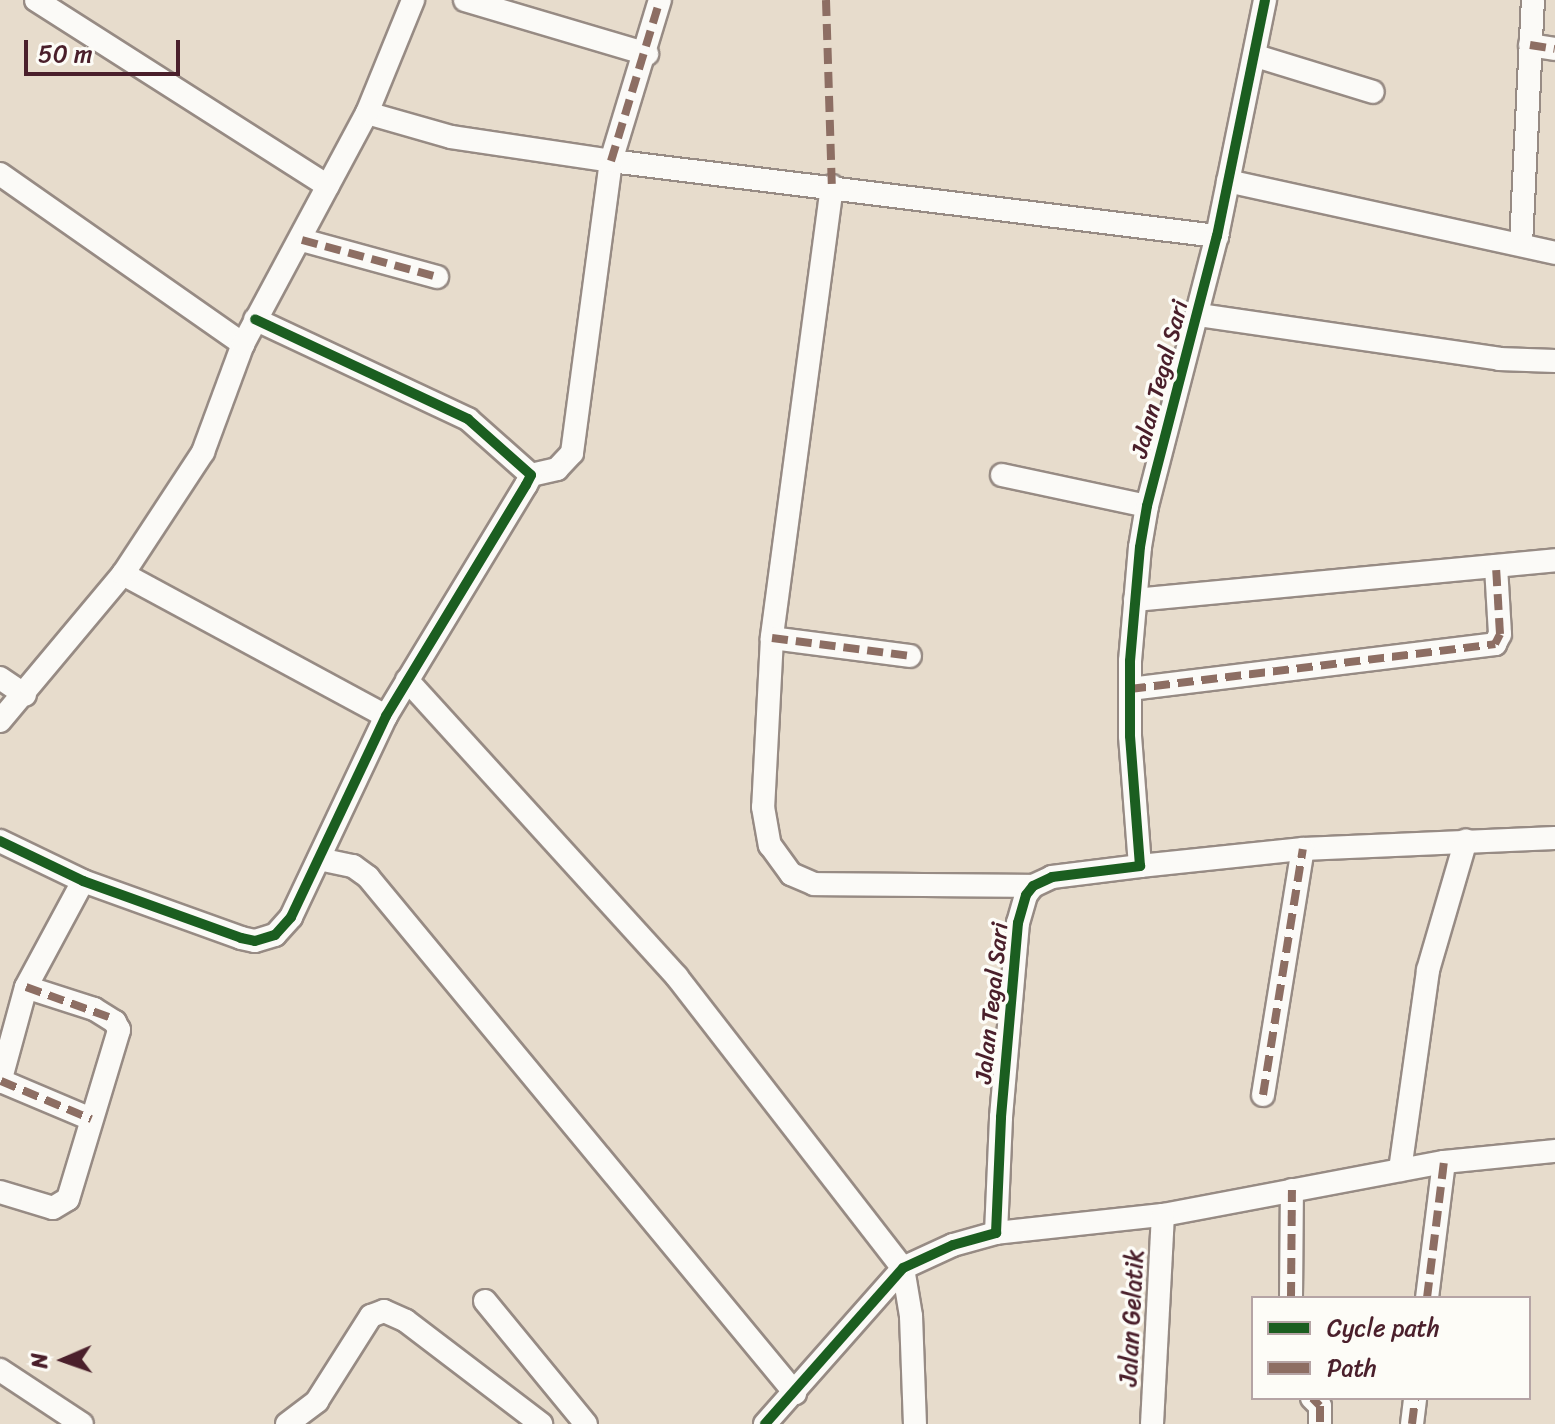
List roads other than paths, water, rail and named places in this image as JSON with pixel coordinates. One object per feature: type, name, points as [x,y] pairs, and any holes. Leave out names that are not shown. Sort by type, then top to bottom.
[{"type":"street","points":[[36,0],[328,186]]},
{"type":"street","points":[[0,721],[25,695],[123,574],[203,452],[243,344],[302,240],[367,113],[413,0]]},
{"type":"street","points":[[465,0],[647,54]]},
{"type":"street","points":[[0,841],[83,881],[255,941],[267,939],[283,929],[386,716],[531,475],[557,469],[572,453],[611,161],[647,54],[660,0]]},
{"type":"street","name":"Jalan Tegal Sari","points":[[1140,866],[1130,736],[1130,689],[1135,600],[1147,506],[1199,315],[1256,56],[1265,0]]},
{"type":"street","points":[[1521,244],[1533,0]]},
{"type":"street","points":[[1530,45],[1555,49]]},
{"type":"street","points":[[1256,56],[1373,92]]},
{"type":"street","points":[[367,113],[451,137],[611,161],[1217,236]]},
{"type":"street","points":[[0,174],[243,344]]},
{"type":"street","points":[[1228,181],[1555,253]]},
{"type":"street","points":[[832,186],[772,638],[763,807],[770,845],[780,864],[803,881],[834,886],[1033,886],[1068,873],[1303,849],[1555,838]]},
{"type":"street","points":[[302,240],[437,277]]},
{"type":"street","points":[[1199,315],[1499,359],[1555,361]]},
{"type":"street","points":[[255,319],[468,419],[531,475]]},
{"type":"street","points":[[1002,475],[1147,506]]},
{"type":"street","points":[[1135,600],[1555,560]]},
{"type":"street","points":[[1130,689],[1495,644],[1500,634],[1496,566]]},
{"type":"street","points":[[123,574],[386,716]]},
{"type":"street","points":[[772,638],[910,656]]},
{"type":"street","points":[[0,678],[25,695]]},
{"type":"street","points":[[407,680],[677,977],[903,1268],[911,1316],[915,1424]]},
{"type":"street","points":[[1400,1170],[1428,970],[1466,840]]},
{"type":"street","points":[[1263,1095],[1303,849]]},
{"type":"street","points":[[319,859],[353,866],[368,877],[795,1393]]},
{"type":"street","points":[[83,881],[26,987],[0,1082],[91,1119]]},
{"type":"street","name":"Jalan Tegal Sari","points":[[996,1233],[1001,1117],[1018,923],[1026,895],[1033,886]]},
{"type":"street","points":[[0,1192],[53,1208],[63,1205],[68,1199],[117,1045],[119,1030],[115,1022],[94,1009],[26,987]]},
{"type":"street","points":[[765,1424],[903,1268],[953,1245],[996,1233],[1163,1215],[1444,1162],[1555,1151]]},
{"type":"street","points":[[1427,1296],[1444,1162]]},
{"type":"street","points":[[1291,1296],[1292,1190]]},
{"type":"street","name":"Jalan Gelatik","points":[[1152,1424],[1163,1215]]},
{"type":"street","points":[[485,1301],[586,1424]]},
{"type":"street","points":[[287,1424],[317,1401],[371,1316],[384,1311],[406,1321],[541,1424]]},
{"type":"street","points":[[0,1370],[82,1424]]},
{"type":"street","points":[[1314,1400],[1320,1406],[1320,1424]]},
{"type":"street","points":[[1412,1424],[1415,1400]]}]
